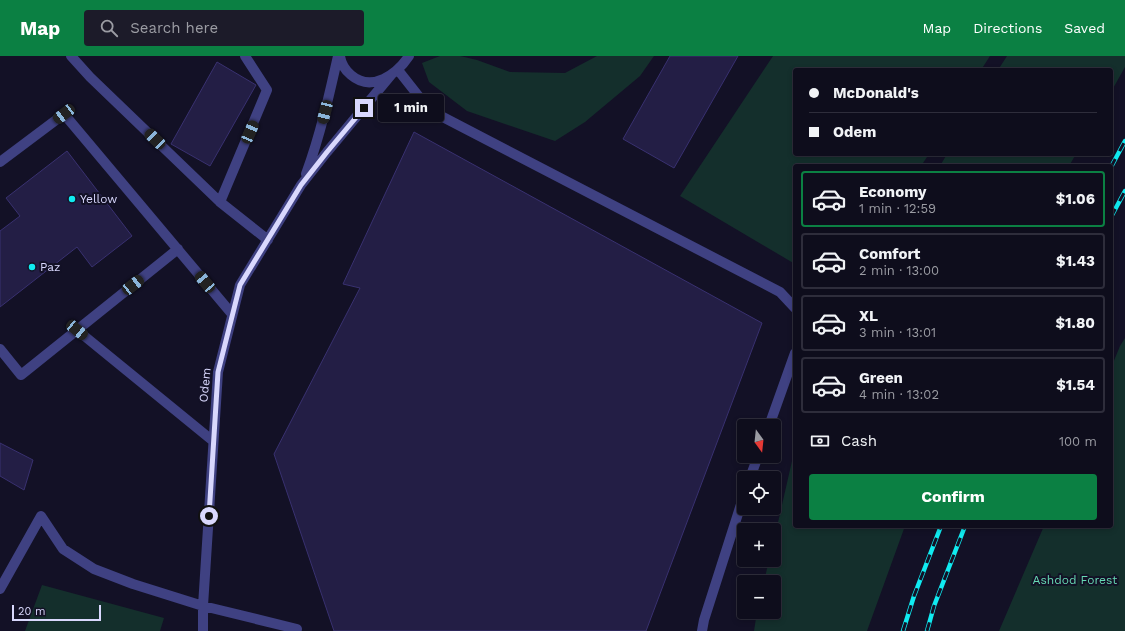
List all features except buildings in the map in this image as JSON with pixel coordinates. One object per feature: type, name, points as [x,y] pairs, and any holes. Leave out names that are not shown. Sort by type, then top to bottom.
[{"type":"street","points":[[71,56],[220,202],[268,240]]},
{"type":"street","points":[[220,202],[267,90],[245,56]]},
{"type":"street","points":[[339,56],[348,73],[359,80],[370,82],[377,81],[394,72],[424,103],[440,115],[780,292],[793,306]]},
{"type":"street","name":"Odem","points":[[301,185],[322,126],[339,56]]},
{"type":"street","name":"Odem","points":[[203,631],[203,606],[218,372],[240,285],[301,185],[394,72],[410,56]]},
{"type":"street","points":[[0,162],[64,114],[232,314]]},
{"type":"street","points":[[0,349],[21,374],[178,249]]},
{"type":"street","points":[[77,330],[213,441]]},
{"type":"street","points":[[771,419],[793,359]]},
{"type":"street","points":[[702,631],[704,620],[738,515]]},
{"type":"street","points":[[0,589],[41,516],[63,549],[94,569],[133,584],[203,606],[297,629]]},
{"type":"street","name":"Odem","points":[[199,631],[203,606]]},
{"type":"green space","points":[[440,56],[460,56],[477,60],[510,72],[565,73],[597,56],[654,56],[640,76],[585,122],[555,141],[467,111],[429,82],[422,63]]},
{"type":"green space","points":[[773,56],[990,56],[982,68],[793,68],[793,156],[928,156],[922,164],[793,164],[793,263],[680,196]]},
{"type":"green space","points":[[1007,56],[1125,56],[1125,67],[1113,88],[1113,68],[999,68]]},
{"type":"green space","points":[[946,156],[1075,156],[1070,164],[941,164]]},
{"type":"green space","name":"Ashdod Forest","points":[[1125,338],[1125,631],[999,631],[1043,528],[1113,528],[1113,363]]},
{"type":"green space","points":[[793,459],[793,528],[904,528],[867,631],[754,631],[756,619],[781,619],[781,575],[766,575],[767,567],[781,567],[781,523],[778,523],[780,515],[781,515]]},
{"type":"green space","points":[[42,585],[164,618],[160,631],[25,631]]},
{"type":"railway","points":[[1113,164],[1125,141]]},
{"type":"railway","points":[[1113,213],[1125,191]]},
{"type":"railway","points":[[903,631],[914,596],[940,528]]},
{"type":"railway","points":[[927,631],[934,606],[964,528]]},
{"type":"place","name":"Yellow","points":[[72,199]]},
{"type":"place","name":"Paz","points":[[32,267]]},
{"type":"route","points":[[209,516],[218,372],[240,285],[301,185],[364,108]]}]
